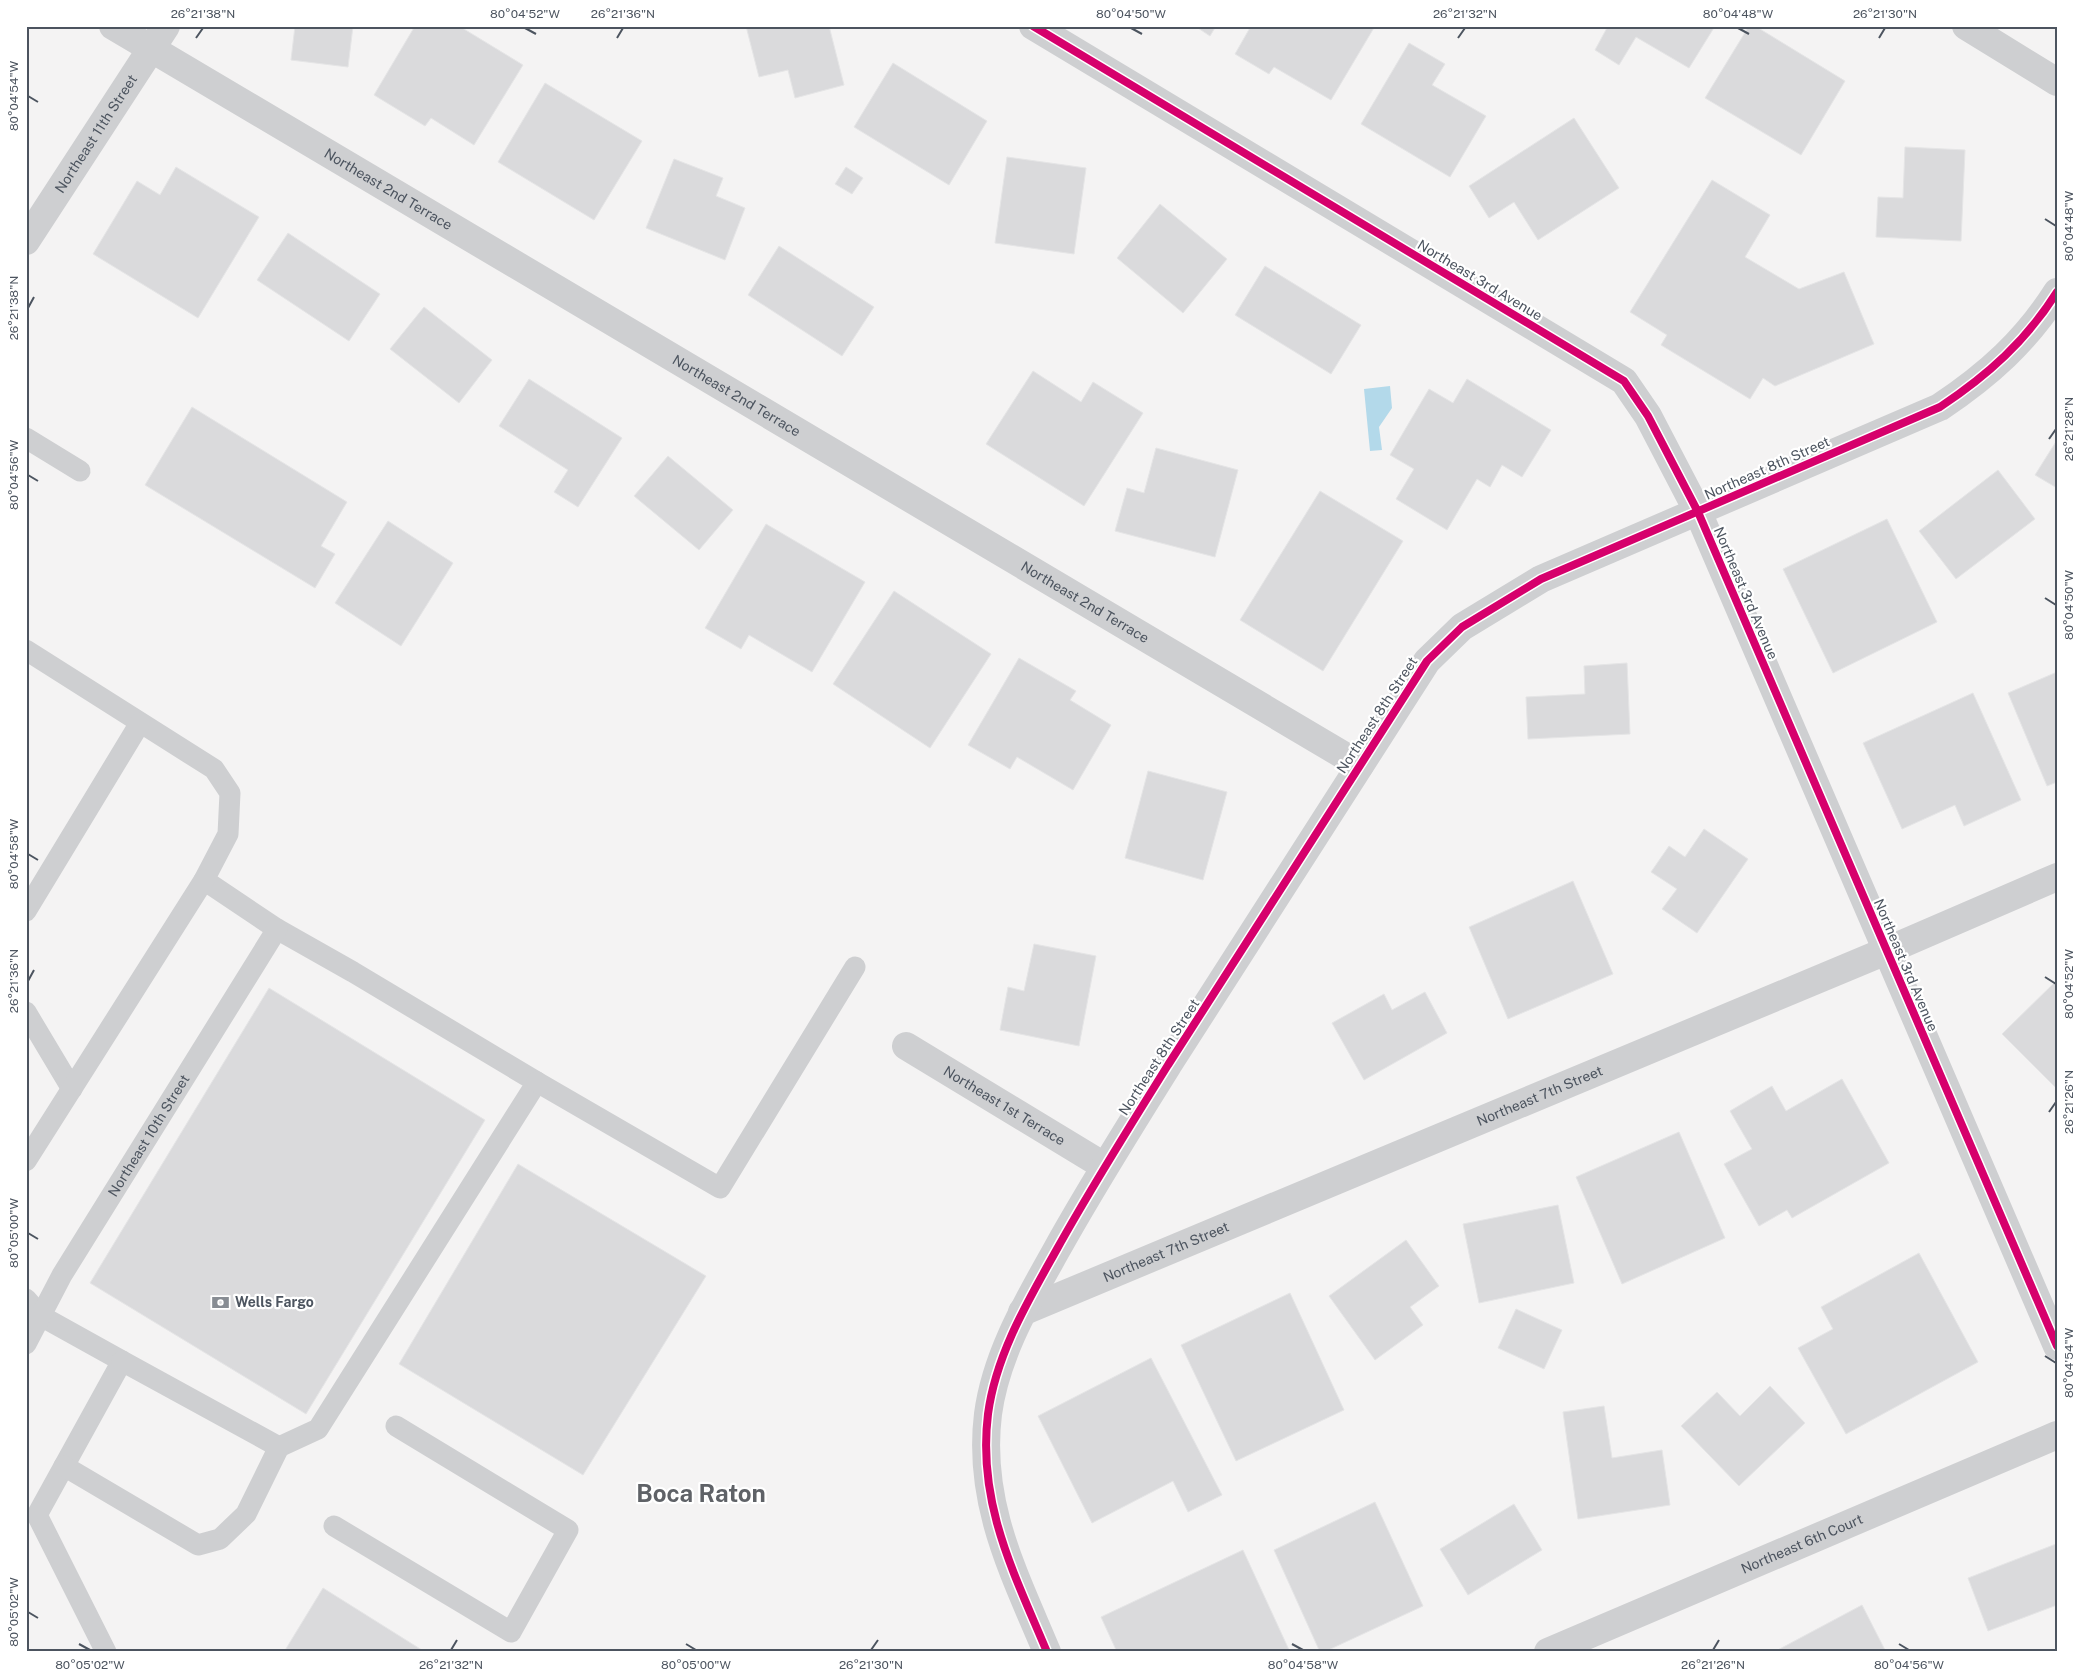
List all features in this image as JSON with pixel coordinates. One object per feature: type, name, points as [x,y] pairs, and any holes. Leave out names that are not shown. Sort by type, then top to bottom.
[{"type":"street","name":"Northeast 2nd Terrace","points":[[113,26],[1360,765]]},
{"type":"street","name":"Northeast 11th Street","points":[[26,242],[166,26]]},
{"type":"street","name":"Northeast 3rd Avenue","points":[[1033,26],[1624,382],[1648,416],[1698,512],[2057,1346]]},
{"type":"street","points":[[1966,26],[2057,82]]},
{"type":"street","name":"Northeast 8th Street","points":[[1047,1652],[998,1533],[990,1495],[987,1455],[988,1416],[995,1376],[1022,1312],[1104,1166],[1427,661],[1462,627],[1541,579],[1940,406],[1973,385],[2003,360],[2030,330],[2057,292]]},
{"type":"street","name":"Northeast 7th Street","points":[[1022,1312],[1886,951],[2057,877]]},
{"type":"street","name":"Northeast 1st Terrace","points":[[906,1046],[1104,1166]]},
{"type":"street","name":"Northeast 6th Court","points":[[1548,1652],[2057,1435]]},
{"type":"lane","points":[[26,438],[80,471]]},
{"type":"lane","points":[[26,650],[214,769],[230,793],[228,834],[204,880],[26,1161]]},
{"type":"lane","points":[[26,911],[140,723]]},
{"type":"lane","points":[[204,880],[277,929],[720,1188],[855,967]]},
{"type":"lane","name":"Northeast 10th Street","points":[[26,1344],[62,1274],[277,929]]},
{"type":"lane","points":[[26,1012],[72,1089]]},
{"type":"lane","points":[[64,1466],[198,1545],[220,1539],[246,1514],[279,1447],[318,1429],[537,1082]]},
{"type":"lane","points":[[26,1299],[41,1316],[279,1447]]},
{"type":"lane","points":[[106,1652],[37,1515],[122,1361]]},
{"type":"lane","points":[[334,1526],[511,1632],[568,1530],[396,1426]]},
{"type":"water","points":[[1390,386],[1392,408],[1379,427],[1382,450],[1370,451],[1364,389]]},
{"type":"building","points":[[295,26],[353,26],[348,67],[291,60]]},
{"type":"building","points":[[415,26],[459,26],[523,65],[474,145],[431,118],[425,126],[374,95]]},
{"type":"building","points":[[746,26],[829,26],[844,85],[795,98],[788,70],[759,77]]},
{"type":"building","points":[[1195,26],[1216,26],[1210,36]]},
{"type":"building","points":[[1251,26],[1375,26],[1331,100],[1274,67],[1269,74],[1235,54]]},
{"type":"building","points":[[1608,26],[1715,26],[1689,68],[1636,37],[1619,65],[1595,50]]},
{"type":"building","points":[[1749,26],[1755,26],[1845,81],[1801,155],[1705,98]]},
{"type":"building","points":[[1409,43],[1445,64],[1432,85],[1486,116],[1450,177],[1361,124]]},
{"type":"building","points":[[893,63],[987,121],[949,185],[854,127]]},
{"type":"building","points":[[545,83],[642,141],[594,220],[498,162]]},
{"type":"building","points":[[1574,118],[1619,188],[1538,240],[1514,202],[1489,218],[1469,186]]},
{"type":"building","points":[[1905,147],[1965,150],[1961,241],[1876,237],[1878,197],[1903,198]]},
{"type":"building","points":[[1007,157],[1086,168],[1074,254],[995,243]]},
{"type":"building","points":[[674,159],[723,178],[716,196],[745,208],[725,260],[646,228]]},
{"type":"building","points":[[176,167],[259,217],[198,318],[93,254],[137,181],[160,195]]},
{"type":"building","points":[[846,167],[863,178],[852,194],[835,184]]},
{"type":"building","points":[[1712,180],[1770,215],[1745,257],[1799,289],[1844,272],[1874,344],[1775,386],[1763,378],[1750,399],[1661,345],[1667,335],[1630,312]]},
{"type":"building","points":[[1160,204],[1227,259],[1183,313],[1117,258]]},
{"type":"building","points":[[288,233],[380,294],[349,341],[257,280]]},
{"type":"building","points":[[779,246],[874,307],[842,356],[748,295]]},
{"type":"building","points":[[1265,266],[1361,325],[1331,374],[1235,315]]},
{"type":"building","points":[[424,307],[492,360],[459,403],[390,349]]},
{"type":"building","points":[[1033,371],[1081,402],[1093,382],[1143,413],[1084,506],[986,444]]},
{"type":"building","points":[[529,379],[622,438],[578,507],[554,492],[568,470],[499,426]]},
{"type":"building","points":[[1467,379],[1551,430],[1522,477],[1502,465],[1490,487],[1477,479],[1447,530],[1396,499],[1414,469],[1390,455],[1429,389],[1453,403]]},
{"type":"building","points":[[192,407],[347,502],[321,546],[335,554],[315,588],[145,485]]},
{"type":"building","points":[[2057,440],[2057,488],[2035,475]]},
{"type":"building","points":[[1156,448],[1238,470],[1215,557],[1115,531],[1127,488],[1144,493]]},
{"type":"building","points":[[668,456],[733,510],[699,550],[634,496]]},
{"type":"building","points":[[1998,470],[2035,519],[1956,579],[1919,531]]},
{"type":"building","points":[[1320,491],[1403,541],[1323,671],[1240,620]]},
{"type":"building","points":[[1887,519],[1937,622],[1833,673],[1783,569]]},
{"type":"building","points":[[388,521],[453,563],[401,646],[335,603]]},
{"type":"building","points":[[766,524],[865,582],[812,672],[749,635],[741,649],[705,628]]},
{"type":"building","points":[[894,591],[991,654],[930,748],[833,684]]},
{"type":"building","points":[[1019,658],[1076,691],[1070,700],[1111,725],[1073,790],[1017,757],[1010,769],[968,745]]},
{"type":"building","points":[[1627,663],[1630,734],[1528,739],[1526,697],[1585,694],[1584,666]]},
{"type":"building","points":[[2057,672],[2057,782],[2047,786],[2008,693]]},
{"type":"building","points":[[1973,693],[2021,800],[1964,826],[1955,805],[1902,829],[1863,743]]},
{"type":"building","points":[[1148,771],[1227,792],[1203,880],[1125,858]]},
{"type":"building","points":[[1704,829],[1748,859],[1697,933],[1662,909],[1677,889],[1651,872],[1669,846],[1685,857]]},
{"type":"building","points":[[1573,881],[1613,974],[1508,1019],[1469,927]]},
{"type":"building","points":[[1034,944],[1096,956],[1079,1046],[1000,1030],[1008,987],[1024,991]]},
{"type":"building","points":[[2057,980],[2057,1089],[2002,1034]]},
{"type":"building","points":[[269,988],[485,1120],[306,1414],[90,1283]]},
{"type":"building","points":[[1425,992],[1447,1033],[1364,1080],[1332,1023],[1384,994],[1392,1010]]},
{"type":"building","points":[[1842,1079],[1889,1163],[1792,1218],[1787,1210],[1759,1226],[1724,1164],[1752,1149],[1730,1111],[1772,1086],[1786,1111]]},
{"type":"building","points":[[1679,1132],[1725,1238],[1622,1284],[1576,1177]]},
{"type":"building","points":[[518,1164],[706,1276],[583,1475],[399,1364]]},
{"type":"building","points":[[1558,1205],[1574,1283],[1479,1303],[1463,1224]]},
{"type":"building","points":[[1406,1240],[1439,1286],[1410,1307],[1423,1325],[1375,1360],[1329,1296]]},
{"type":"building","points":[[1919,1253],[1978,1362],[1846,1434],[1798,1348],[1833,1329],[1821,1307]]},
{"type":"building","points":[[1290,1293],[1344,1410],[1236,1461],[1181,1345]]},
{"type":"building","points":[[1516,1309],[1562,1330],[1544,1369],[1498,1348]]},
{"type":"building","points":[[1151,1358],[1222,1495],[1188,1512],[1173,1481],[1092,1523],[1038,1416]]},
{"type":"building","points":[[1770,1386],[1805,1423],[1739,1486],[1681,1426],[1717,1392],[1740,1416]]},
{"type":"building","points":[[1604,1406],[1612,1458],[1662,1450],[1670,1505],[1578,1519],[1563,1412]]},
{"type":"building","points":[[1375,1502],[1423,1606],[1324,1652],[1320,1652],[1274,1550]]},
{"type":"building","points":[[1514,1504],[1542,1550],[1468,1595],[1440,1549]]},
{"type":"building","points":[[2056,1544],[2057,1605],[1988,1631],[1968,1578]]},
{"type":"building","points":[[1243,1550],[1290,1652],[1117,1652],[1101,1617]]},
{"type":"building","points":[[323,1588],[425,1652],[284,1652]]},
{"type":"building","points":[[1862,1605],[1886,1652],[1774,1652]]},
{"type":"cycle path","points":[[1033,26],[1624,381],[1648,416],[1698,512],[2057,1346]]},
{"type":"cycle path","points":[[1047,1652],[1022,1594],[1001,1537],[993,1508],[988,1478],[986,1447],[988,1414],[998,1370],[1006,1349],[1035,1288],[1111,1156],[1427,661],[1462,627],[1541,579],[1940,407],[1958,395],[2005,356],[2032,326],[2057,292]]},
{"type":"place","name":"Wells Fargo","points":[[221,1302]]},
{"type":"district","name":"Boca Raton","points":[[701,1493]]}]
